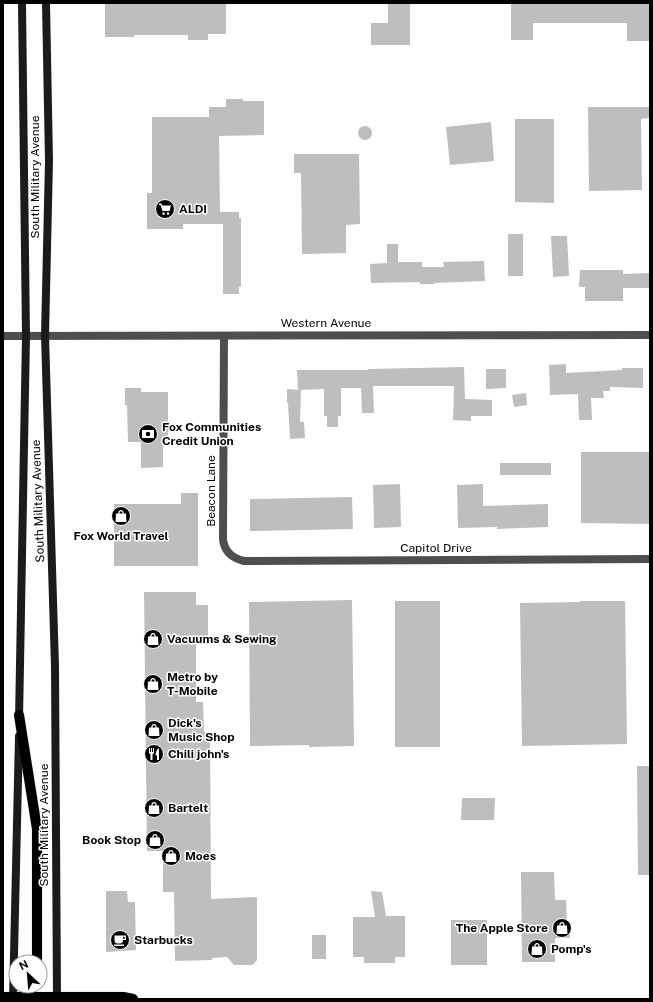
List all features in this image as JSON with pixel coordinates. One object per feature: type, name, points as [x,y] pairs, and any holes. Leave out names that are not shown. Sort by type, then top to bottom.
[{"type":"main road","name":"South Military Avenue","points":[[11,998],[19,715],[26,336],[22,3]]},
{"type":"main road","name":"South Military Avenue","points":[[46,3],[49,161],[45,336],[55,666],[57,998]]},
{"type":"main road","points":[[19,715],[37,829],[37,954]]},
{"type":"main road","points":[[11,998],[123,997],[133,999]]},
{"type":"street","name":"Western Avenue","points":[[3,336],[650,335]]},
{"type":"street","name":"Beacon Lane","points":[[224,336],[223,539],[226,549]]},
{"type":"street","name":"Capitol Drive","points":[[226,549],[235,558],[244,561],[650,558]]},
{"type":"building","points":[[105,3],[226,3],[226,34],[208,34],[208,40],[188,40],[188,35],[134,35],[134,37],[105,37]]},
{"type":"building","points":[[388,3],[410,3],[410,45],[371,45],[371,23],[388,23]]},
{"type":"building","points":[[511,3],[650,3],[650,41],[627,41],[627,23],[533,23],[533,40],[511,40]]},
{"type":"building","points":[[226,99],[264,101],[264,135],[219,136],[220,212],[239,212],[239,218],[241,218],[241,287],[239,287],[239,294],[223,294],[223,224],[183,224],[183,229],[147,229],[147,193],[152,193],[152,117],[209,117],[209,107],[226,107]]},
{"type":"building","points":[[588,107],[650,107],[650,118],[641,119],[642,190],[589,191]]},
{"type":"building","points":[[515,119],[554,119],[554,203],[515,202]]},
{"type":"building","points":[[491,122],[494,161],[450,165],[446,127]]},
{"type":"building","points":[[362,126],[368,126],[372,130],[372,136],[368,140],[362,140],[358,136],[358,130]]},
{"type":"building","points":[[294,154],[359,154],[360,224],[346,225],[346,253],[302,254],[301,173],[294,173]]},
{"type":"building","points":[[508,234],[523,234],[523,276],[508,276]]},
{"type":"building","points":[[551,236],[567,236],[569,276],[553,277]]},
{"type":"building","points":[[387,244],[398,244],[398,262],[422,262],[422,267],[444,267],[443,262],[484,261],[485,281],[434,284],[420,284],[420,282],[371,283],[370,264],[387,263]]},
{"type":"building","points":[[580,270],[623,270],[623,274],[650,273],[650,288],[623,288],[623,301],[585,301],[585,287],[579,287]]},
{"type":"building","points":[[566,364],[566,373],[622,370],[622,368],[643,368],[643,388],[610,387],[610,391],[603,391],[604,398],[591,398],[592,420],[579,420],[578,394],[550,395],[549,365]]},
{"type":"building","points":[[464,367],[465,399],[492,400],[492,416],[471,416],[471,421],[453,420],[454,386],[373,386],[374,413],[362,413],[361,388],[341,388],[341,416],[338,416],[338,427],[327,427],[327,416],[324,416],[324,389],[298,390],[297,370],[368,370]]},
{"type":"building","points":[[486,369],[506,369],[506,388],[486,389]]},
{"type":"building","name":"Fox Communities Credit Union","points":[[125,388],[141,388],[141,392],[168,392],[168,441],[163,441],[163,467],[141,468],[141,442],[128,442]]},
{"type":"building","points":[[287,389],[301,390],[300,422],[304,422],[305,438],[290,439]]},
{"type":"building","points":[[526,393],[527,405],[514,407],[512,395]]},
{"type":"building","points":[[581,452],[650,452],[650,524],[581,523]]},
{"type":"building","points":[[500,463],[551,463],[551,475],[500,475]]},
{"type":"building","points":[[400,484],[401,527],[374,528],[373,485]]},
{"type":"building","points":[[483,484],[483,506],[548,504],[548,527],[497,529],[497,527],[458,528],[457,485]]},
{"type":"building","points":[[181,493],[198,493],[198,566],[114,566],[114,504],[181,504]]},
{"type":"building","points":[[352,497],[353,529],[250,531],[250,499]]},
{"type":"building","points":[[144,592],[196,592],[196,605],[208,605],[208,636],[196,636],[196,702],[203,702],[204,732],[210,732],[211,899],[257,897],[257,960],[253,965],[234,965],[227,957],[212,958],[212,960],[175,961],[174,892],[163,892],[163,851],[147,851]]},
{"type":"building","points":[[352,600],[354,746],[250,746],[249,602]]},
{"type":"building","points":[[395,601],[440,601],[440,747],[395,747]]},
{"type":"building","points":[[625,601],[627,744],[522,746],[520,603]]},
{"type":"building","points":[[637,766],[650,766],[650,875],[638,875]]},
{"type":"building","points":[[462,798],[495,798],[494,820],[461,820]]},
{"type":"building","points":[[521,872],[554,872],[555,900],[566,900],[567,926],[570,926],[570,938],[555,938],[555,962],[522,962]]},
{"type":"building","points":[[106,891],[127,891],[128,902],[135,902],[136,950],[106,952]]},
{"type":"building","points":[[371,891],[382,892],[386,916],[405,916],[405,957],[395,957],[395,963],[364,963],[364,957],[353,957],[353,917],[375,917]]},
{"type":"building","points":[[451,920],[487,920],[487,965],[451,965]]},
{"type":"building","points":[[312,935],[326,935],[326,959],[312,959]]},
{"type":"place","name":"ALDI","points":[[165,209]]},
{"type":"place","name":"Fox Communities Credit Union","points":[[148,434]]},
{"type":"place","name":"Fox World Travel","points":[[121,516]]},
{"type":"place","name":"Vacuums & Sewing","points":[[153,639]]},
{"type":"place","name":"Metro by T-Mobile","points":[[153,684]]},
{"type":"place","name":"Dick's Music Shop","points":[[154,730]]},
{"type":"place","name":"Chili john's","points":[[154,754]]},
{"type":"place","name":"Bartelt","points":[[154,808]]},
{"type":"place","name":"Book Stop","points":[[155,840]]},
{"type":"place","name":"Moes","points":[[171,856]]},
{"type":"place","name":"The Apple Store","points":[[562,928]]},
{"type":"place","name":"Starbucks","points":[[120,940]]},
{"type":"place","name":"Pomp's","points":[[537,949]]}]
